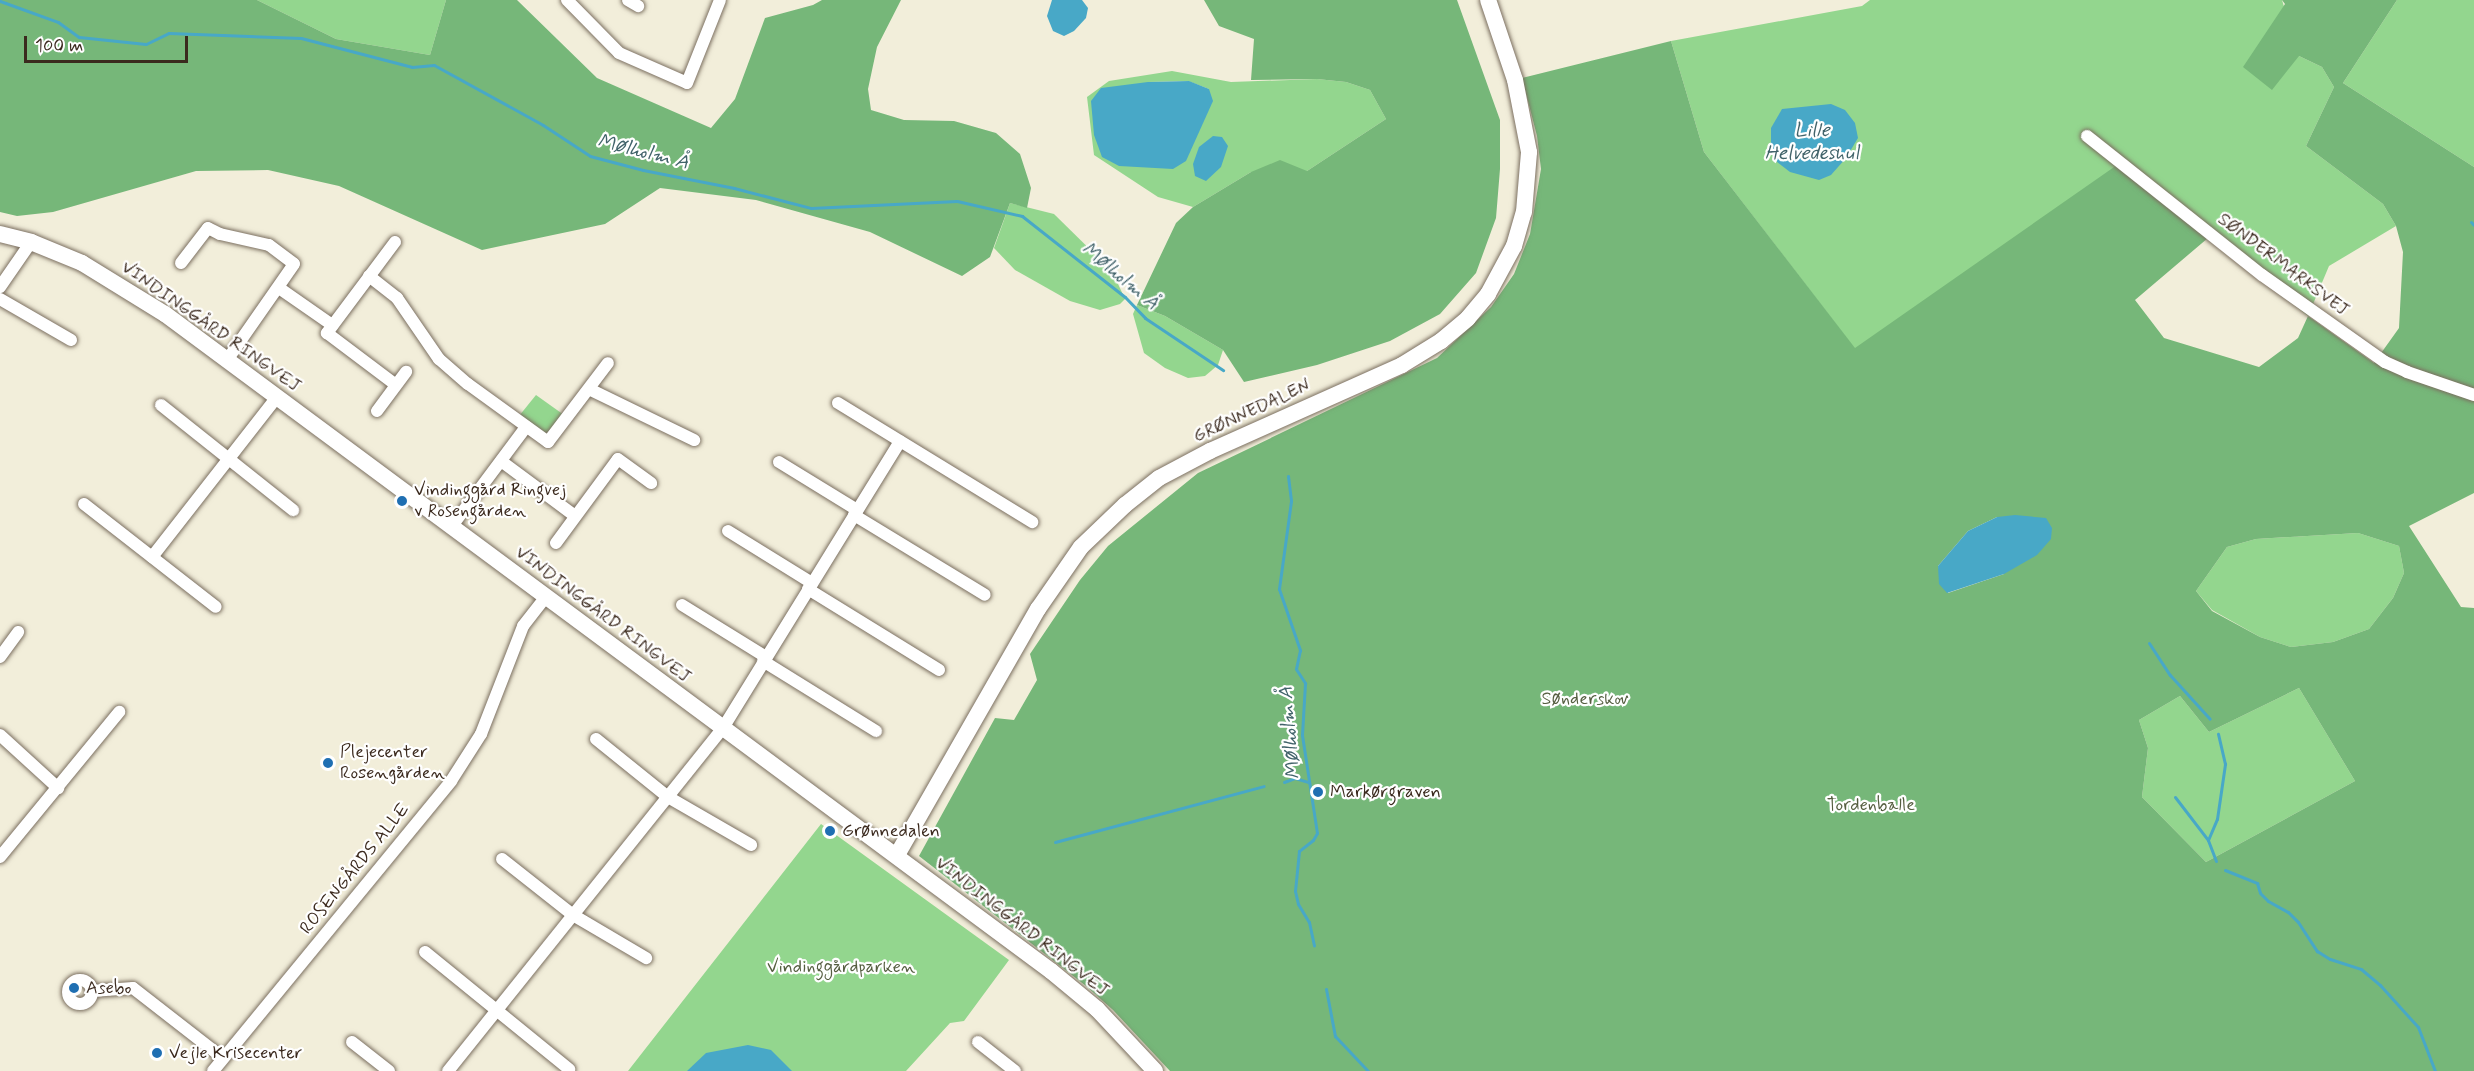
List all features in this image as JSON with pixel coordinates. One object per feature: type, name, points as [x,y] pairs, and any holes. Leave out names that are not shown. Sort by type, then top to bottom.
[{"type":"street","points":[[567,0],[619,53],[687,83],[720,0]]},
{"type":"street","name":"GRØNNEDALEN","points":[[897,855],[1038,609],[1081,547],[1125,505],[1159,478],[1210,451],[1402,365],[1441,341],[1468,318],[1488,294],[1514,246],[1524,212],[1529,152],[1515,80],[1488,0]]},
{"type":"street","name":"SØNDERMARKSVEJ","points":[[2087,136],[2262,274],[2385,362],[2474,395]]},
{"type":"street","points":[[181,263],[208,228],[220,234],[269,245],[294,264],[227,360]]},
{"type":"street","name":"VINDINGGÅRD RINGVEJ","points":[[0,234],[31,242],[81,263],[137,295],[227,360],[897,855],[1073,988],[1132,1044],[1155,1071]]},
{"type":"street","points":[[0,286],[31,242]]},
{"type":"street","points":[[395,242],[327,333],[396,385]]},
{"type":"street","points":[[369,276],[397,298],[439,359],[468,384],[549,442],[608,363]]},
{"type":"street","points":[[279,288],[332,326]]},
{"type":"street","points":[[0,299],[71,340]]},
{"type":"street","points":[[377,411],[406,372]]},
{"type":"street","points":[[589,390],[638,421],[665,424],[694,440]]},
{"type":"street","points":[[152,556],[277,397]]},
{"type":"street","points":[[838,403],[1032,522]]},
{"type":"street","points":[[161,405],[292,510]]},
{"type":"street","points":[[452,526],[526,427]]},
{"type":"street","points":[[448,1071],[723,728],[900,441]]},
{"type":"street","points":[[556,543],[618,459],[651,483]]},
{"type":"street","points":[[501,461],[575,516]]},
{"type":"street","points":[[779,462],[985,595]]},
{"type":"street","points":[[84,504],[216,607]]},
{"type":"street","points":[[728,531],[939,670]]},
{"type":"street","name":"ROSENGÅRDS ALLE","points":[[213,1071],[451,781],[481,734],[523,626],[546,597]]},
{"type":"street","points":[[682,605],[876,731]]},
{"type":"street","points":[[0,657],[18,632]]},
{"type":"street","points":[[0,857],[119,712]]},
{"type":"street","points":[[0,735],[58,788]]},
{"type":"street","points":[[596,739],[668,797],[751,845]]},
{"type":"street","points":[[502,859],[573,915],[646,958]]},
{"type":"street","points":[[425,952],[569,1069]]},
{"type":"street","points":[[92,991],[133,988],[224,1058]]},
{"type":"street","points":[[352,1042],[389,1071]]},
{"type":"street","points":[[978,1042],[1015,1071]]},
{"type":"green space","points":[[0,0],[257,0],[336,39],[430,55],[446,0],[517,0],[597,78],[711,128],[735,99],[765,18],[813,5],[822,0],[901,0],[877,47],[868,89],[871,110],[904,120],[954,121],[996,133],[1020,154],[1031,188],[1027,208],[1010,203],[990,257],[962,276],[870,232],[756,200],[660,188],[605,224],[482,250],[339,186],[268,170],[196,171],[53,212],[17,216],[0,212]]},
{"type":"green space","points":[[257,0],[446,0],[430,55],[336,39]]},
{"type":"green space","points":[[1204,0],[1457,0],[1500,120],[1500,169],[1496,218],[1476,273],[1440,314],[1390,341],[1317,365],[1244,382],[1223,350],[1165,316],[1137,305],[1176,223],[1193,207],[1251,172],[1280,160],[1307,171],[1386,119],[1370,90],[1346,82],[1317,79],[1251,80],[1254,39],[1219,26]]},
{"type":"green space","points":[[1870,0],[2282,0],[2299,56],[2322,67],[2334,87],[2306,146],[2383,204],[2396,226],[2329,266],[2308,316],[2117,166],[1855,349],[1704,152],[1671,41],[1862,6]]},
{"type":"green space","name":"Sønderskov","points":[[2282,0],[2397,0],[2343,83],[2474,167],[2474,493],[2409,526],[2461,607],[2474,608],[2474,1071],[1170,1071],[1113,1010],[1086,986],[919,856],[995,718],[1014,720],[1037,680],[1030,654],[1080,580],[1108,546],[1198,473],[1437,358],[1491,307],[1514,274],[1530,234],[1541,169],[1537,136],[1522,78],[1671,41],[1704,152],[1855,348],[2117,165],[2208,238],[2135,300],[2164,338],[2259,367],[2298,338],[2308,316],[2374,363],[2399,328],[2403,252],[2396,226],[2383,204],[2306,146],[2334,87],[2322,67],[2299,56],[2272,90],[2243,67],[2285,4]],"holes":[[[1997,517],[2004,574],[1948,593],[1938,566],[1968,531]],[[2358,533],[2399,546],[2404,573],[2393,598],[2369,629],[2333,642],[2291,647],[2260,637],[2212,611],[2196,591],[2227,547],[2256,539]],[[2299,688],[2355,781],[2206,862],[2142,797],[2148,748],[2139,720],[2180,696],[2209,732]]]},
{"type":"green space","points":[[2397,0],[2474,0],[2474,167],[2343,83]]},
{"type":"green space","points":[[1172,71],[1231,82],[1317,79],[1346,82],[1370,90],[1386,119],[1307,171],[1251,172],[1193,207],[1158,197],[1094,155],[1087,97],[1109,81]],"holes":[[[1188,81],[1209,89],[1148,82]]]},
{"type":"green space","points":[[1010,203],[1054,214],[1112,271],[1125,299],[1120,304],[1100,310],[1070,301],[1015,270],[994,248]]},
{"type":"green space","points":[[1137,305],[1165,316],[1223,350],[1218,365],[1205,376],[1188,378],[1165,368],[1144,353],[1133,314]]},
{"type":"green space","points":[[536,395],[564,415],[547,433],[541,433],[519,416]]},
{"type":"green space","points":[[2358,533],[2399,546],[2404,573],[2393,598],[2369,629],[2333,642],[2291,647],[2260,637],[2212,610],[2196,591],[2227,547],[2256,539]]},
{"type":"green space","points":[[2299,688],[2355,781],[2206,862],[2142,797],[2148,748],[2139,720],[2180,696],[2209,732]]},
{"type":"green space","name":"Vindinggårdparken","points":[[821,824],[1009,960],[964,1021],[950,1023],[906,1071],[628,1071]]},
{"type":"water","points":[[1052,0],[1082,0],[1088,8],[1086,18],[1074,31],[1064,36],[1053,31],[1047,16]]},
{"type":"water","points":[[1189,81],[1209,89],[1213,101],[1186,161],[1173,169],[1119,166],[1102,157],[1094,135],[1091,101],[1101,88],[1148,82]]},
{"type":"water","name":"Lille Helvedeshul","points":[[1831,104],[1845,110],[1855,123],[1858,138],[1846,158],[1831,175],[1819,180],[1790,172],[1777,162],[1771,149],[1771,128],[1782,109]]},
{"type":"water","points":[[1213,136],[1222,137],[1228,146],[1221,167],[1206,181],[1195,176],[1193,164],[1199,147]]},
{"type":"water","points":[[2015,515],[2046,518],[2052,528],[2051,539],[2037,555],[2004,574],[1947,593],[1939,584],[1938,566],[1968,531],[1997,517]]},
{"type":"water","points":[[748,1045],[771,1050],[792,1071],[687,1071],[706,1053]]},
{"type":"waterway","name":"Mølholm Å","points":[[0,1],[58,22],[79,37],[146,44],[169,33],[301,38],[412,67],[434,65],[543,125],[590,156],[643,170],[734,188],[811,208],[957,201],[1022,216],[1125,297],[1145,318],[1223,370]]},
{"type":"waterway","points":[[2471,222],[2474,225]]},
{"type":"waterway","name":"Mølholm Å","points":[[1288,476],[1291,501],[1279,589],[1300,650],[1296,669],[1305,683],[1302,735],[1317,833],[1313,840],[1299,851],[1295,891],[1298,904],[1309,922],[1314,945]]},
{"type":"waterway","points":[[2149,643],[2170,675],[2210,719]]},
{"type":"waterway","points":[[2216,861],[2208,840],[2217,819],[2225,764],[2218,734]]},
{"type":"waterway","points":[[1284,782],[1295,778],[1308,782]]},
{"type":"waterway","points":[[1055,842],[1264,786]]},
{"type":"waterway","points":[[2175,797],[2208,840]]},
{"type":"waterway","points":[[2225,870],[2257,883],[2260,893],[2268,901],[2288,912],[2298,922],[2317,951],[2330,959],[2361,969],[2380,985],[2418,1027],[2435,1071]]},
{"type":"waterway","name":"Mølholm Å","points":[[1326,989],[1335,1036],[1368,1071]]},
{"type":"place","name":"Vindinggård Ringvej v Rosengården","points":[[402,501]]},
{"type":"place","name":"Plejecenter Rosengården","points":[[328,763]]},
{"type":"place","name":"Markørgraven","points":[[1318,792]]},
{"type":"place","name":"Grønnedalen","points":[[830,831]]},
{"type":"place","name":"Asebo","points":[[74,988]]},
{"type":"place","name":"Vejle Krisecenter","points":[[157,1053]]},
{"type":"park label","name":"Tordenballe","points":[[1871,805]]}]
